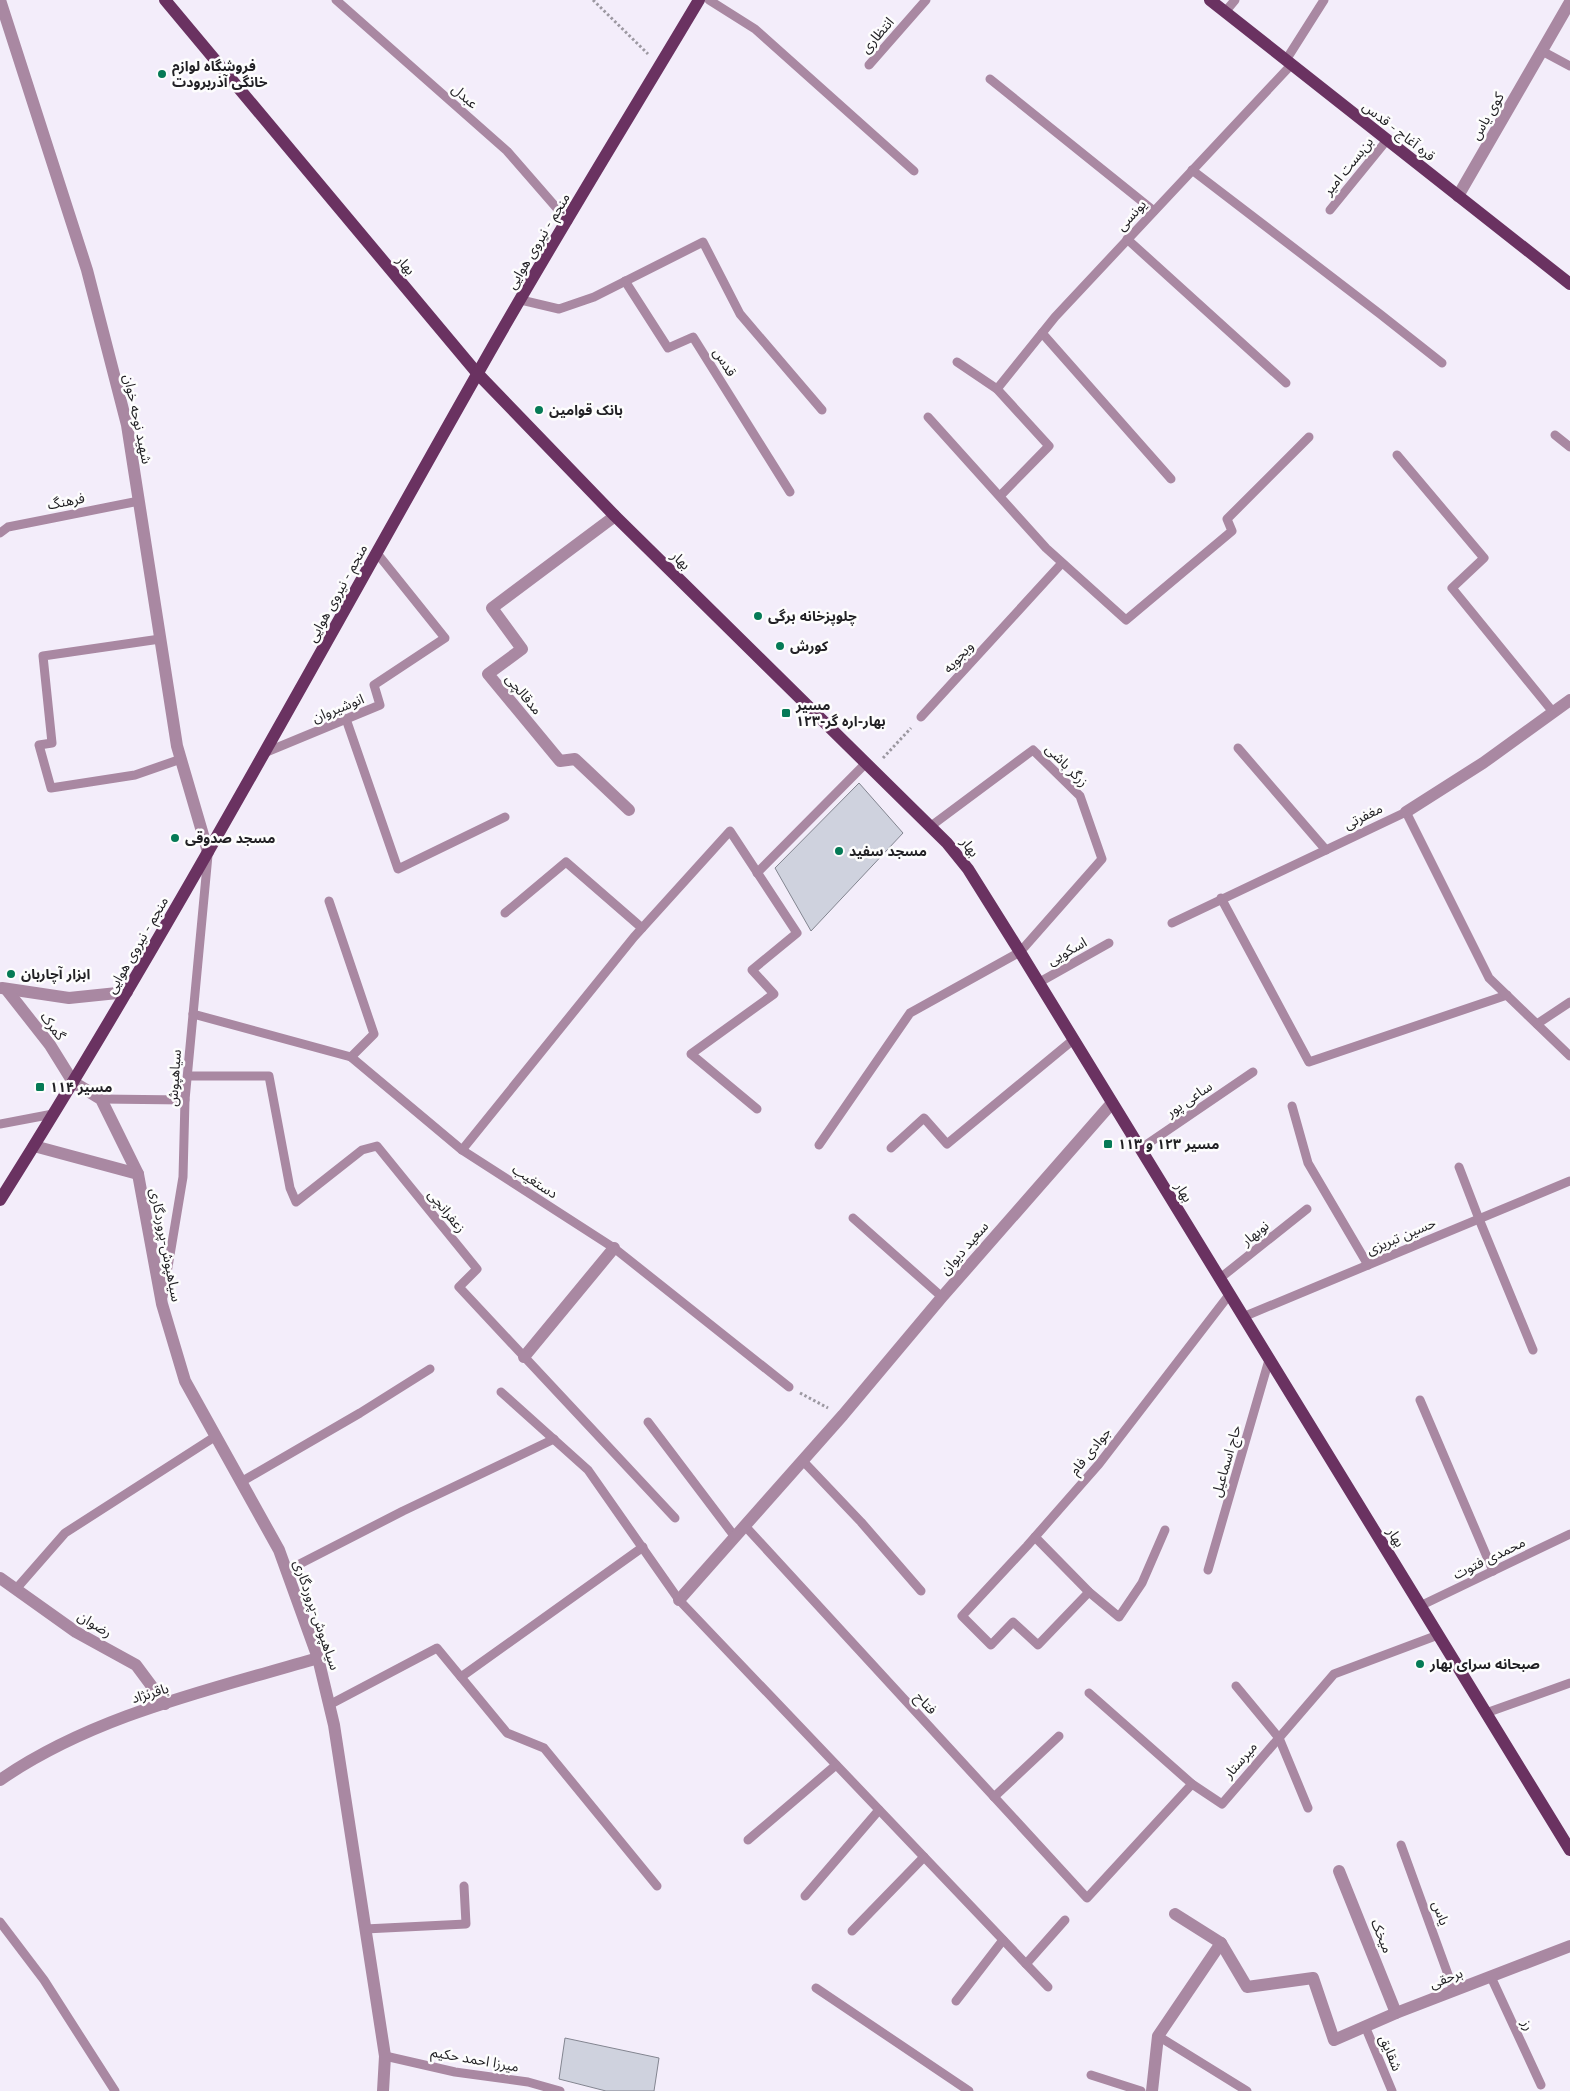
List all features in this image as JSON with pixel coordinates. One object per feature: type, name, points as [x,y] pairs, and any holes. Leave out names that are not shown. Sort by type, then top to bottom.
[{"type":"main road","name":"بهار","points":[[164,0],[477,373],[615,516],[947,842],[968,870],[1020,952],[1570,1850]]},
{"type":"main road","name":"منجم - نیروی هوایی","points":[[0,1200],[127,992],[264,753],[477,373],[699,0]]},
{"type":"main road","name":"قره آغاج - قدس","points":[[1210,0],[1570,284]]},
{"type":"street","name":"شهید نوحه خوان","points":[[0,0],[2,16],[87,270],[127,425],[177,746],[208,852]]},
{"type":"street","name":"کوی یاس","points":[[1458,196],[1570,2]]},
{"type":"street","name":"مدقالچی","points":[[615,516],[492,608],[522,649],[488,674],[560,761],[575,758],[629,810]]},
{"type":"street","name":"مغفرتی","points":[[1406,812],[1483,763],[1570,700]]},
{"type":"street","name":"گمرک","points":[[3,988],[69,998],[127,992]]},
{"type":"street","name":"گمرک","points":[[3,988],[50,1045],[73,1082]]},
{"type":"street","points":[[73,1082],[101,1099]]},
{"type":"street","name":"سیاهپوش-پروردگاری","points":[[101,1099],[138,1174],[162,1304],[185,1381],[279,1550],[318,1658],[334,1726],[385,2056],[383,2091]]},
{"type":"street","name":"سعید دیوان","points":[[679,1600],[843,1416],[942,1297],[1112,1103]]},
{"type":"street","points":[[34,1146],[138,1174]]},
{"type":"street","points":[[524,1357],[614,1248]]},
{"type":"street","name":"رضوان","points":[[0,1578],[76,1632],[136,1665],[165,1704]]},
{"type":"street","name":"باقرنژاد","points":[[0,1780],[39,1755],[121,1717],[318,1658]]},
{"type":"street","name":"میخک","points":[[1339,1871],[1396,2013]]},
{"type":"street","points":[[1152,2091],[1158,2036],[1220,1943],[1175,1914]]},
{"type":"street","name":"برحقی","points":[[1220,1943],[1247,1987],[1313,1978],[1334,2040],[1396,2013],[1570,1946]]},
{"type":"lane","name":"عبدل","points":[[336,0],[507,151],[568,221]]},
{"type":"lane","points":[[710,0],[755,29],[914,170]]},
{"type":"lane","name":"انتظاری","points":[[869,65],[926,0]]},
{"type":"lane","points":[[1226,12],[1235,0]]},
{"type":"lane","name":"یونسی","points":[[998,389],[1042,333],[1289,62],[1324,0]]},
{"type":"lane","points":[[1542,51],[1570,66]]},
{"type":"lane","points":[[990,79],[1154,211]]},
{"type":"lane","name":"بن‌بست امیر","points":[[1330,210],[1387,140]]},
{"type":"lane","points":[[1192,170],[1442,363]]},
{"type":"lane","points":[[1127,239],[1286,383]]},
{"type":"lane","points":[[521,300],[559,309],[594,297],[703,242],[740,314],[822,410]]},
{"type":"lane","name":"قدس","points":[[625,281],[668,348],[693,337],[790,492]]},
{"type":"lane","points":[[1042,333],[1171,479]]},
{"type":"lane","points":[[957,362],[998,389],[1049,446],[1000,496]]},
{"type":"lane","points":[[928,417],[1046,548],[1126,620],[1232,531],[1226,519],[1309,437]]},
{"type":"lane","points":[[1555,435],[1570,447]]},
{"type":"lane","points":[[1397,455],[1484,558],[1452,588],[1553,712]]},
{"type":"lane","name":"فرهنگ","points":[[0,533],[8,526],[139,501]]},
{"type":"lane","name":"انوشیروان","points":[[264,753],[380,705],[374,685],[445,638],[376,552]]},
{"type":"lane","name":"ویجویه","points":[[921,717],[1062,563]]},
{"type":"lane","points":[[160,639],[43,656],[52,743],[39,746],[51,788],[135,775],[181,759]]},
{"type":"lane","points":[[346,719],[398,869],[505,817]]},
{"type":"lane","points":[[1238,748],[1326,850]]},
{"type":"lane","name":"زرگر باشی","points":[[931,826],[1033,750],[1080,796],[1102,859],[1020,952]]},
{"type":"lane","points":[[757,872],[869,766]]},
{"type":"lane","points":[[1406,812],[1489,978],[1570,1056]]},
{"type":"lane","name":"مغفرتی","points":[[1172,923],[1406,812]]},
{"type":"lane","points":[[462,1150],[642,928],[730,831],[797,934],[752,970],[774,994],[690,1054],[757,1109]]},
{"type":"lane","name":"سیاهپوش","points":[[162,1304],[183,1178],[185,1100],[208,852]]},
{"type":"lane","points":[[505,913],[566,862],[642,928]]},
{"type":"lane","points":[[1222,898],[1309,1062],[1507,995]]},
{"type":"lane","points":[[328,901],[374,1034],[351,1057]]},
{"type":"lane","name":"اسکویی","points":[[1038,983],[1109,943]]},
{"type":"lane","points":[[819,1144],[910,1013],[1020,952]]},
{"type":"lane","points":[[1537,1024],[1570,1002]]},
{"type":"lane","name":"دستغیب","points":[[193,1014],[351,1057],[462,1150],[614,1248],[789,1387]]},
{"type":"lane","points":[[891,1148],[924,1118],[947,1144],[1073,1040]]},
{"type":"lane","name":"ساعی پور","points":[[1140,1149],[1253,1072]]},
{"type":"lane","name":"زعفرانچی","points":[[188,1076],[269,1076],[290,1188],[296,1202],[362,1150],[377,1146],[476,1269],[459,1287],[675,1518]]},
{"type":"lane","points":[[101,1099],[185,1100]]},
{"type":"lane","points":[[1292,1106],[1308,1163],[1368,1265]]},
{"type":"lane","points":[[0,1124],[53,1114]]},
{"type":"lane","points":[[1459,1167],[1478,1219],[1533,1350]]},
{"type":"lane","name":"حسین تبریزی","points":[[1243,1317],[1478,1219],[1569,1184]]},
{"type":"lane","name":"نوبهار","points":[[1219,1279],[1307,1209]]},
{"type":"lane","points":[[853,1218],[942,1297]]},
{"type":"lane","name":"جوادی فام","points":[[1089,1592],[1038,1645],[1013,1622],[991,1645],[962,1616],[1099,1464],[1229,1295]]},
{"type":"lane","name":"حاج اسماعیل","points":[[1208,1570],[1269,1360]]},
{"type":"lane","points":[[241,1482],[430,1370]]},
{"type":"lane","points":[[501,1392],[588,1470],[679,1600],[1048,1987]]},
{"type":"lane","points":[[1420,1400],[1493,1571]]},
{"type":"lane","points":[[648,1422],[735,1537]]},
{"type":"lane","points":[[16,1590],[65,1532],[216,1436]]},
{"type":"lane","points":[[286,1571],[404,1511],[554,1439]]},
{"type":"lane","points":[[802,1461],[861,1522],[921,1590]]},
{"type":"lane","name":"فتاح","points":[[745,1526],[1087,1898],[1192,1784]]},
{"type":"lane","points":[[1035,1537],[1089,1592],[1119,1617],[1142,1583],[1165,1530]]},
{"type":"lane","name":"محمدی فتوت","points":[[1420,1606],[1570,1534]]},
{"type":"lane","points":[[461,1677],[643,1547]]},
{"type":"lane","name":"میرستار","points":[[1192,1784],[1222,1804],[1334,1674],[1438,1634]]},
{"type":"lane","points":[[329,1705],[437,1648],[507,1733],[544,1748],[657,1886]]},
{"type":"lane","points":[[1486,1713],[1570,1683]]},
{"type":"lane","points":[[1236,1686],[1279,1738],[1308,1808]]},
{"type":"lane","points":[[1090,1693],[1192,1784]]},
{"type":"lane","points":[[994,1797],[1059,1736]]},
{"type":"lane","points":[[748,1840],[836,1765]]},
{"type":"lane","points":[[805,1896],[879,1810]]},
{"type":"lane","name":"یاس","points":[[1401,1845],[1454,1991]]},
{"type":"lane","points":[[852,1931],[924,1856]]},
{"type":"lane","points":[[365,1929],[466,1924],[464,1886]]},
{"type":"lane","points":[[1026,1964],[1065,1920]]},
{"type":"lane","points":[[0,1922],[44,1980],[116,2091]]},
{"type":"lane","points":[[956,2001],[1004,1940]]},
{"type":"lane","name":"رز","points":[[1491,1977],[1541,2085]]},
{"type":"lane","points":[[816,1988],[969,2091]]},
{"type":"lane","name":"شقایق","points":[[1365,2026],[1392,2091]]},
{"type":"lane","points":[[1158,2036],[1247,2091]]},
{"type":"lane","name":"میرزا احمد حکیم","points":[[385,2056],[455,2072],[528,2082],[560,2091]]},
{"type":"lane","points":[[1091,2075],[1141,2091]]},
{"type":"path","points":[[593,0],[660,65]]},
{"type":"path","points":[[869,766],[921,717]]},
{"type":"path","points":[[789,1387],[843,1416]]},
{"type":"building","name":"مسجد سفید","points":[[859,783],[903,833],[811,931],[775,868]]},
{"type":"building","points":[[565,2038],[659,2058],[654,2091],[606,2091],[559,2079]]},
{"type":"place","name":"فروشگاه لوازم خانگی آذربرودت","points":[[162,74]]},
{"type":"place","name":"بانک قوامین","points":[[539,410]]},
{"type":"place","name":"چلوپزخانه برگی","points":[[758,616]]},
{"type":"place","name":"کورش","points":[[780,646]]},
{"type":"place","name":"مسیر ۱۲۳-بهار-اره گر","points":[[786,713]]},
{"type":"place","name":"مسجد صدوقی","points":[[175,838]]},
{"type":"place","name":"مسجد سفید","points":[[839,851]]},
{"type":"place","name":"ابزار آچاربان","points":[[11,974]]},
{"type":"place","name":"مسیر ۱۱۴","points":[[40,1087]]},
{"type":"place","name":"مسیر ۱۲۳ و ۱۱۳","points":[[1108,1144]]},
{"type":"place","name":"صبحانه سرای بهار","points":[[1420,1664]]}]
